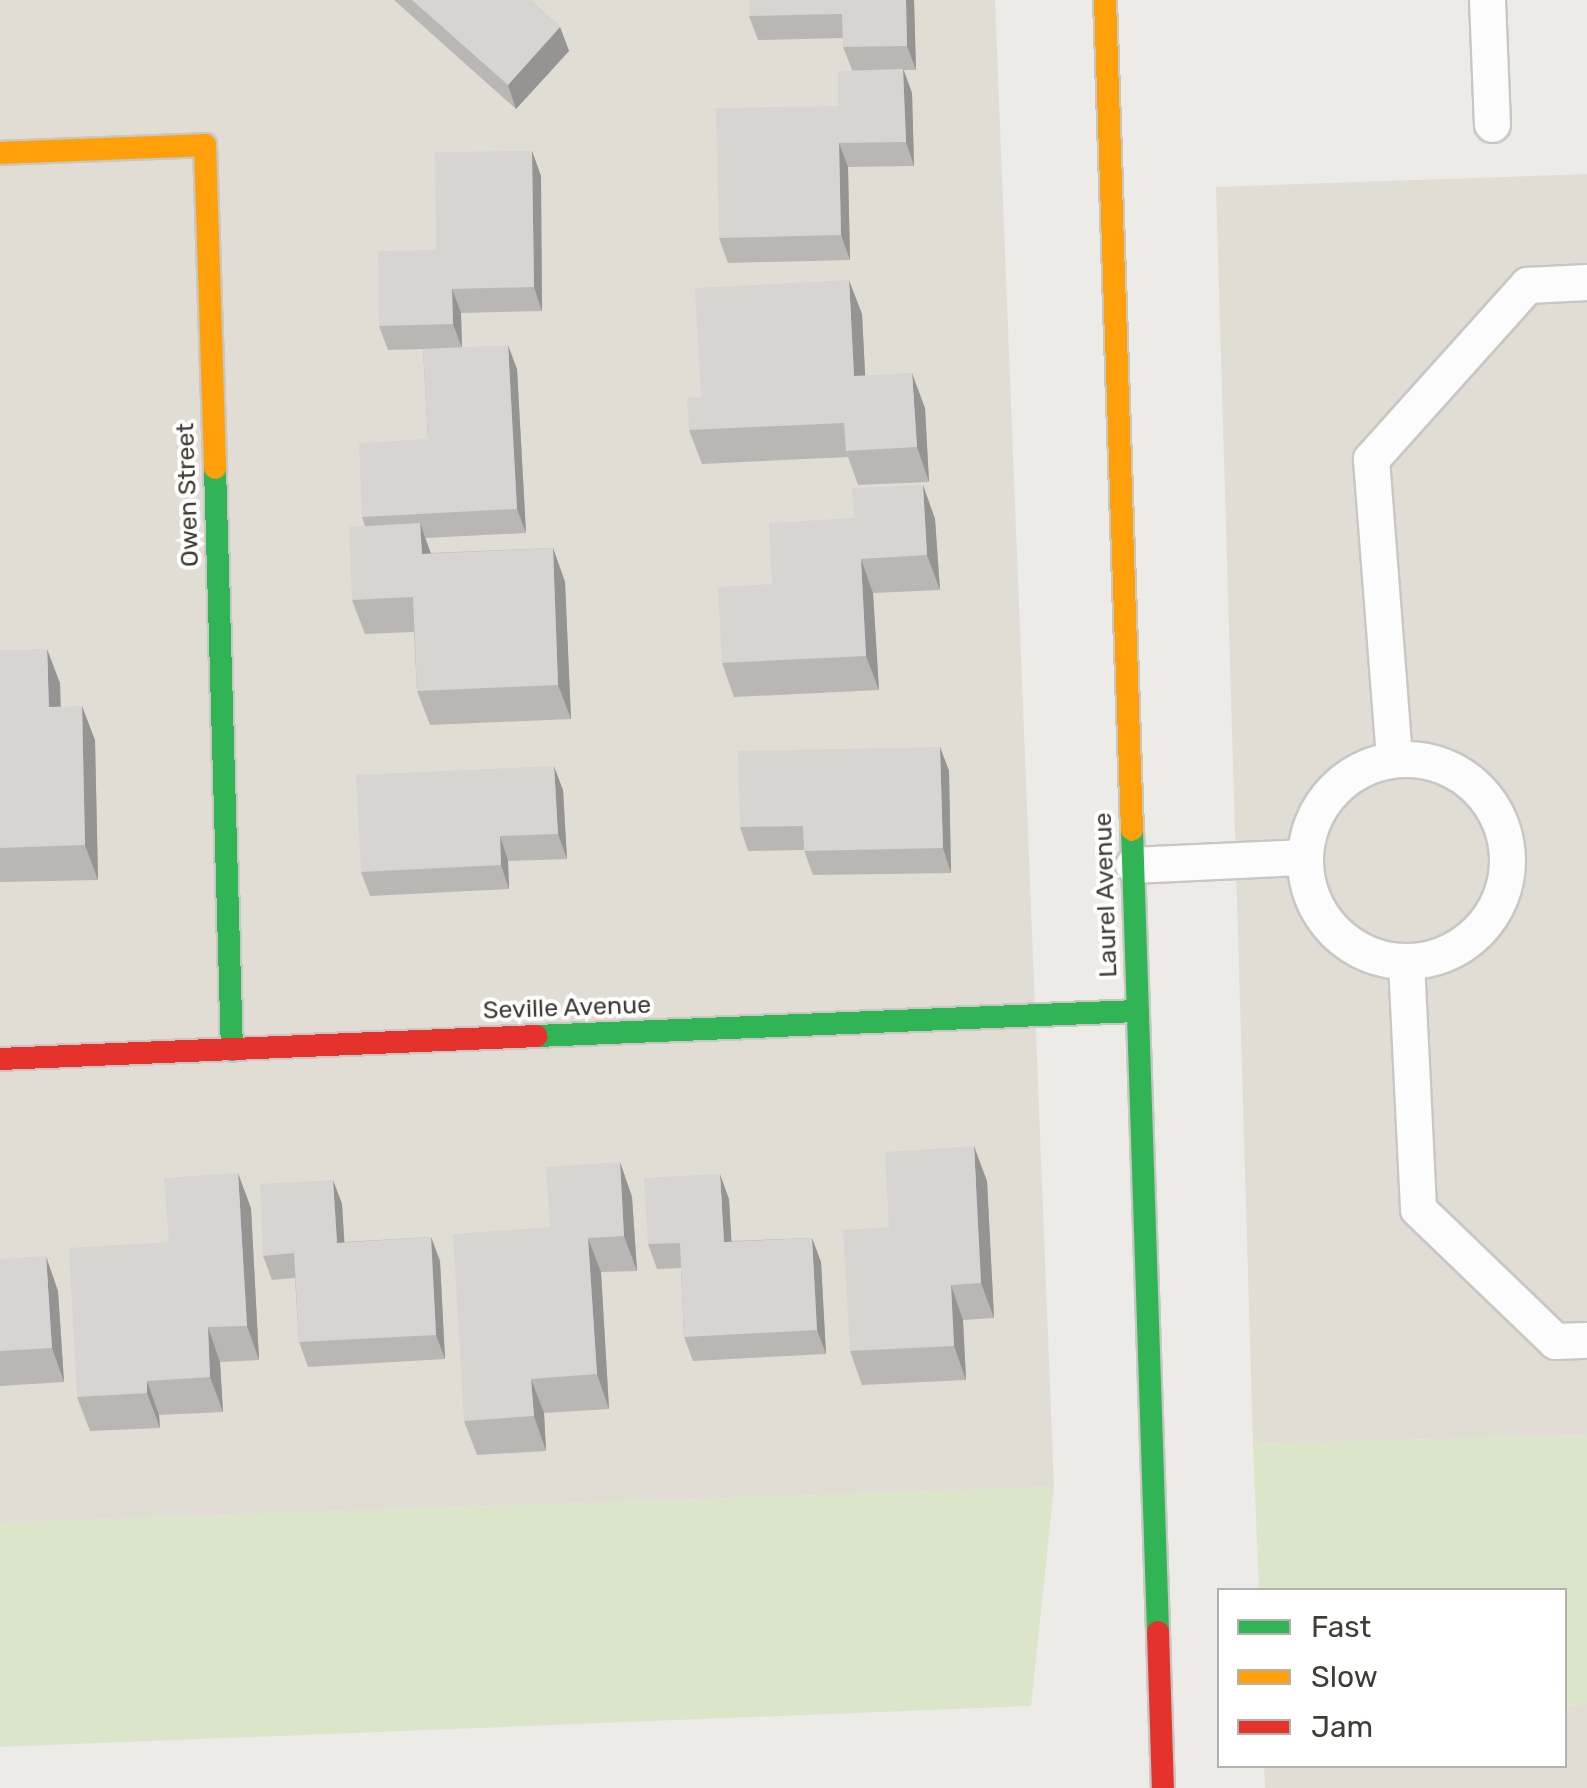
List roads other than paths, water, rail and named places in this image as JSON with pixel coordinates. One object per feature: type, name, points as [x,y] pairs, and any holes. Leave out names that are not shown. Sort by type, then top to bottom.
[{"type":"street","name":"Laurel Avenue","points":[[1105,0],[1163,1788]]},
{"type":"street","name":"Owen Street","points":[[0,153],[205,145],[232,1050]]},
{"type":"street","name":"Seville Avenue","points":[[0,1059],[1137,1011]]},
{"type":"lane","points":[[1486,0],[1492,124]]},
{"type":"lane","points":[[1394,758],[1371,460],[1528,285],[1587,282]]},
{"type":"lane","points":[[1394,758],[1457,773],[1482,794],[1500,822],[1508,854],[1505,886],[1490,916],[1468,941],[1406,962],[1373,957],[1345,942],[1315,903],[1304,857],[1309,829],[1331,793],[1366,767],[1394,758]]},
{"type":"lane","points":[[1133,865],[1304,857]]},
{"type":"lane","points":[[1406,962],[1418,1209],[1555,1341],[1587,1340]]}]
